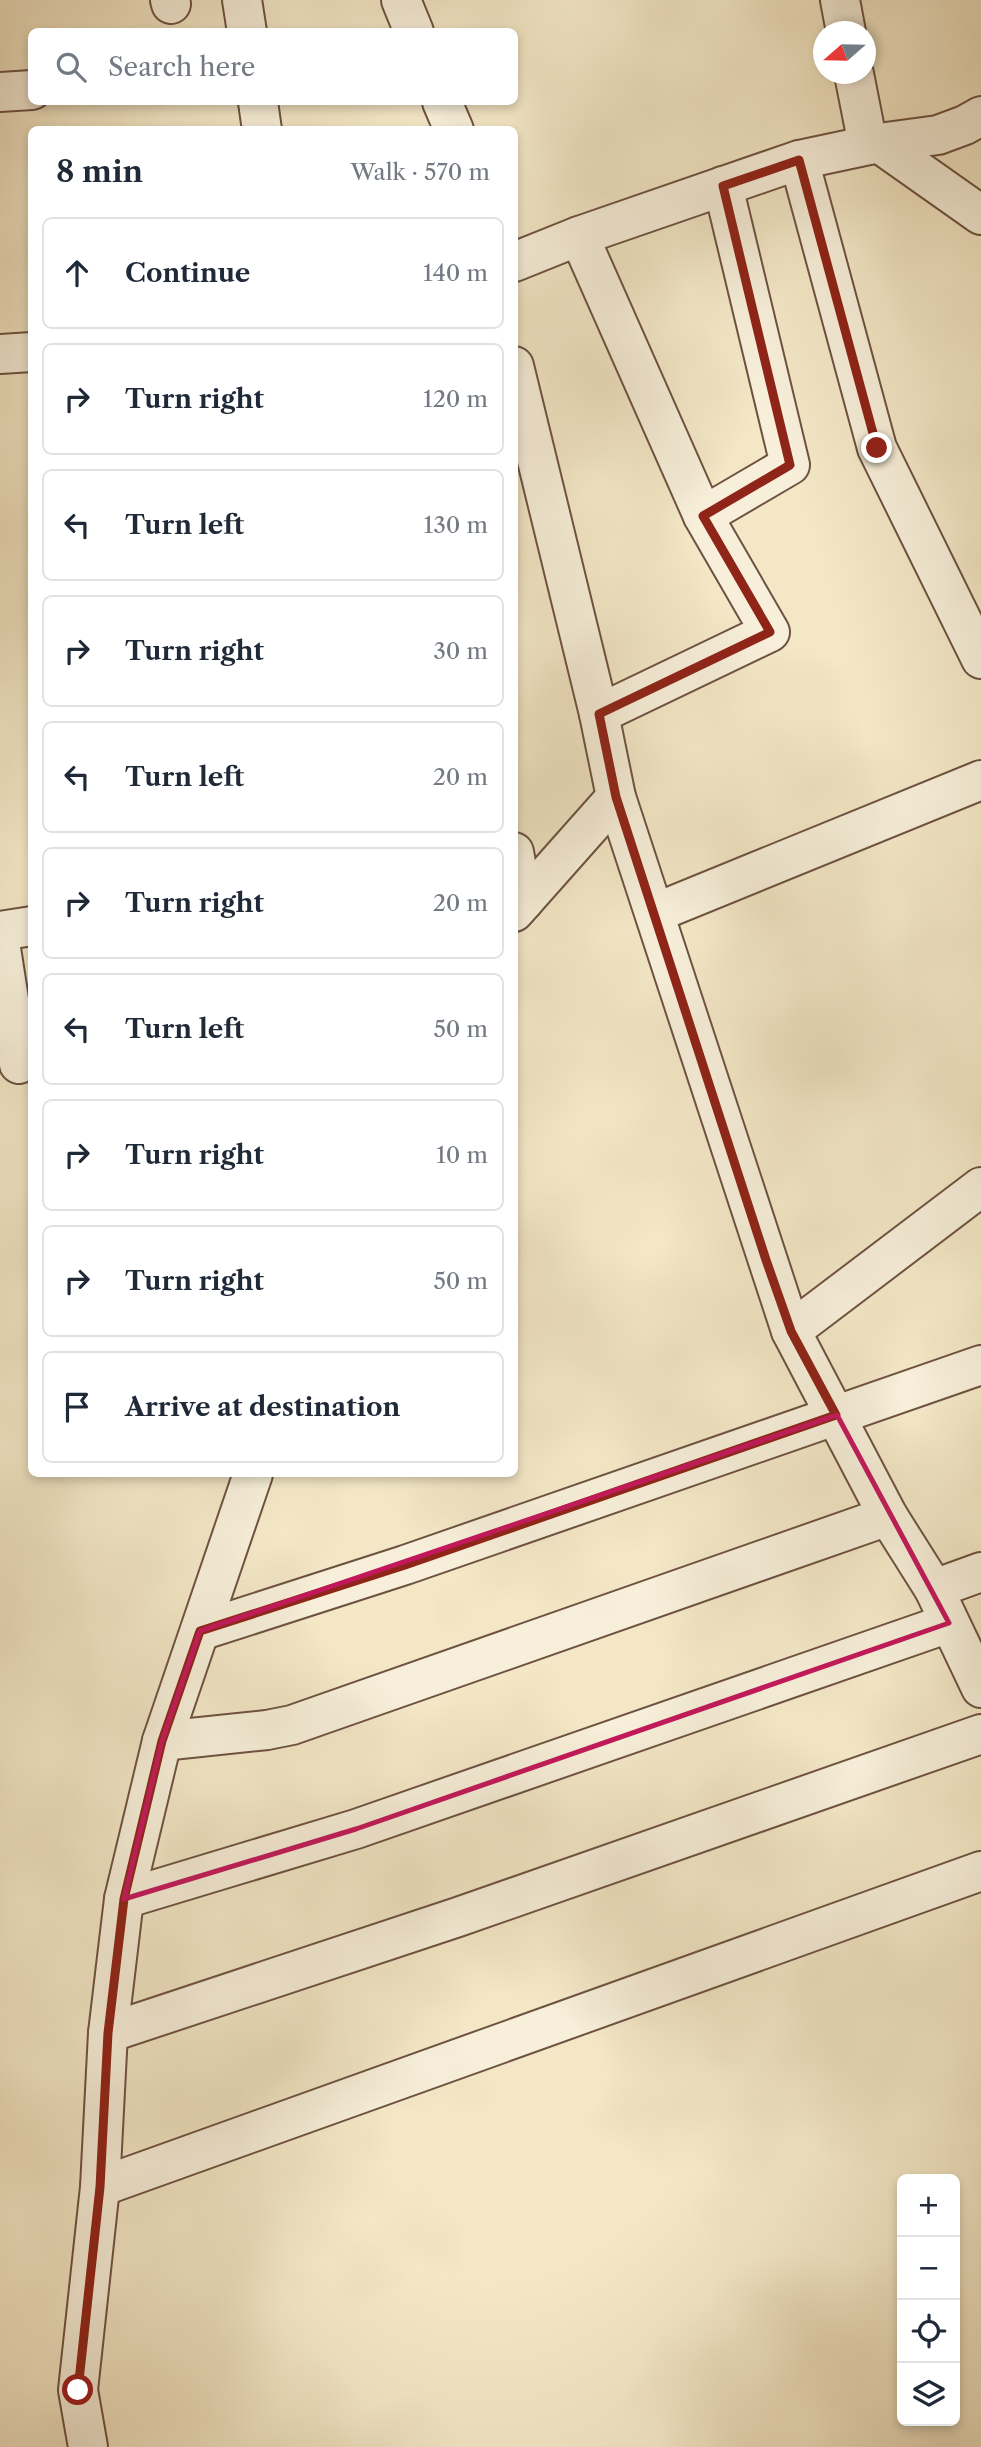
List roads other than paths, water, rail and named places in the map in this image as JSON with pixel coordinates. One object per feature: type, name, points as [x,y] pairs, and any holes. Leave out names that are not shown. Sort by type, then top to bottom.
[{"type":"street","points":[[242,0],[246,28]]},
{"type":"street","points":[[401,0],[412,28]]},
{"type":"street","points":[[840,0],[844,21]]},
{"type":"street","points":[[857,84],[874,144],[981,215]]},
{"type":"street","points":[[0,92],[28,90]]},
{"type":"street","points":[[258,105],[261,126]]},
{"type":"street","points":[[443,105],[452,126]]},
{"type":"street","points":[[518,260],[579,236],[799,160],[874,144],[938,135],[981,116]]},
{"type":"street","points":[[799,160],[877,448],[981,659]]},
{"type":"street","points":[[703,516],[790,465],[723,186]]},
{"type":"street","points":[[579,236],[703,516],[770,632],[599,714]]},
{"type":"street","points":[[0,354],[28,352]]},
{"type":"street","points":[[518,382],[599,714],[616,797],[791,1331],[888,1516],[942,1606],[981,1688]]},
{"type":"street","points":[[655,913],[981,780]]},
{"type":"street","points":[[519,907],[616,797]]},
{"type":"street","points":[[0,931],[28,927]]},
{"type":"street","points":[[0,942],[19,1064]]},
{"type":"street","points":[[791,1331],[981,1187]]},
{"type":"street","points":[[200,1631],[405,1565],[981,1365]]},
{"type":"street","points":[[88,2447],[78,2390],[100,2187],[108,2033],[124,1899],[162,1741],[252,1477]]},
{"type":"street","points":[[162,1741],[267,1730],[304,1721],[888,1516]]},
{"type":"street","points":[[124,1899],[356,1829],[942,1606],[981,1572]]},
{"type":"street","points":[[108,2033],[458,1917],[981,1734]]},
{"type":"street","points":[[100,2187],[981,1871]]}]
